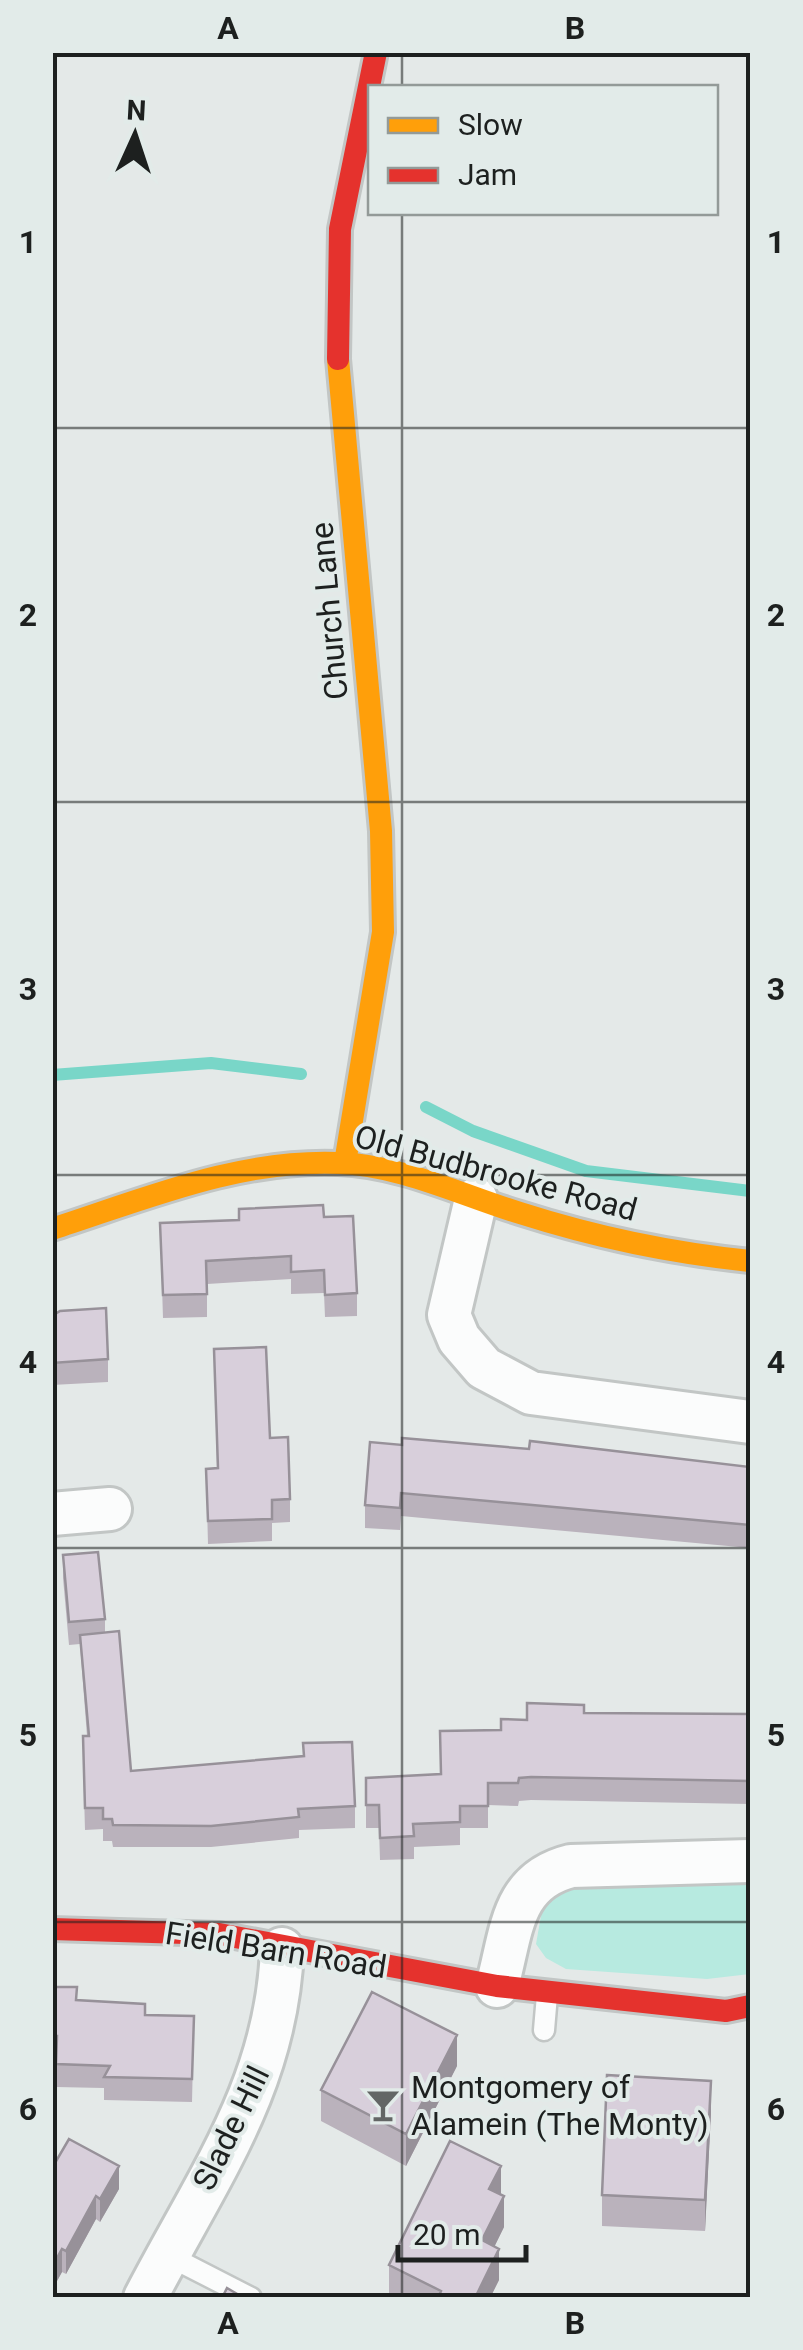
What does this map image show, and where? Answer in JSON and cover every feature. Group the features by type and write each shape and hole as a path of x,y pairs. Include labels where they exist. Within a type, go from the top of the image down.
{"street":[{"name":"Church Lane","path":"370,85 376,52"},
{"name":"Church Lane","path":"345,1163 383,932 381,831 337,351 338,261 368,96"},
{"name":"Old Budbrooke Road","path":"52,1229 257,1170 345,1163 639,1244 750,1261"},
{"path":"476,1199 448,1316 459,1339 484,1368 532,1394 750,1422"},
{"path":"52,1514 110,1509"},
{"path":"497,1986 524,1890 550,1871 572,1866 750,1861"},
{"name":"Field Barn Road","path":"52,1929 175,1930 547,1993 709,2010 750,2006"},
{"name":"Slade Hill","path":"145,2298 250,2100 265,2063 280,1995 282,1948"}],"lane":[{"path":"544,2030 547,1993"},
{"path":"167,2255 250,2298"}],"green space":[{"path":"750,1882 750,1974 707,1979 566,1969 546,1958 536,1944 544,1899 559,1887"}],"building":[{"path":"323,1205 324,1217 353,1216 357,1293 325,1295 324,1270 291,1272 291,1256 206,1261 207,1294 163,1295 160,1223 239,1220 239,1209"},
{"path":"106,1308 108,1359 52,1363 52,1316 60,1311"},
{"path":"266,1347 270,1438 288,1437 290,1499 272,1500 272,1519 208,1521 206,1469 218,1468 214,1349"},
{"path":"402,1438 529,1449 530,1441 750,1467 750,1525 401,1493 400,1508 365,1505 370,1442 402,1445"},
{"path":"98,1552 105,1619 69,1622 63,1555"},
{"path":"119,1631 131,1771 304,1756 303,1743 352,1742 355,1806 298,1809 299,1817 211,1826 113,1825 112,1819 103,1819 103,1808 85,1808 83,1736 89,1736 80,1635"},
{"path":"527,1703 584,1705 584,1713 750,1714 750,1781 519,1778 518,1783 488,1783 488,1806 460,1806 460,1822 413,1824 414,1836 380,1838 379,1805 366,1805 366,1778 441,1774 440,1731 501,1730 501,1719 527,1720"},
{"path":"52,1987 77,1987 76,2000 145,2004 145,2015 194,2016 192,2079 104,2077 110,2066 56,2064"},
{"name":"Montgomery of Alamein (The Monty)","path":"372,1992 457,2035 406,2134 321,2090"},
{"path":"607,2075 711,2081 705,2200 602,2195"},
{"path":"69,2139 119,2166 52,2267 52,2168"},
{"path":"450,2141 501,2166 489,2189 504,2196 482,2240 499,2249 475,2298 438,2298 441,2291 389,2265"},
{"path":"227,2288 244,2298 222,2298"}],"waterway":[{"path":"52,1075 211,1063 301,1074"},
{"path":"426,1107 473,1131 586,1171 750,1191"}],"traffic: slow":[{"path":"338,359 381,831 383,932 345,1163"},
{"path":"52,1229 229,1174 301,1163 338,1163 408,1175 605,1237 750,1261"}],"traffic: jam":[{"path":"369,85 376,52"},
{"path":"338,359 340,229 368,91"},
{"path":"52,1929 219,1934 497,1986 726,2011 750,2006"}],"place":[{"name":"Montgomery of Alamein (The Monty)","path":"383,2105"}]}
